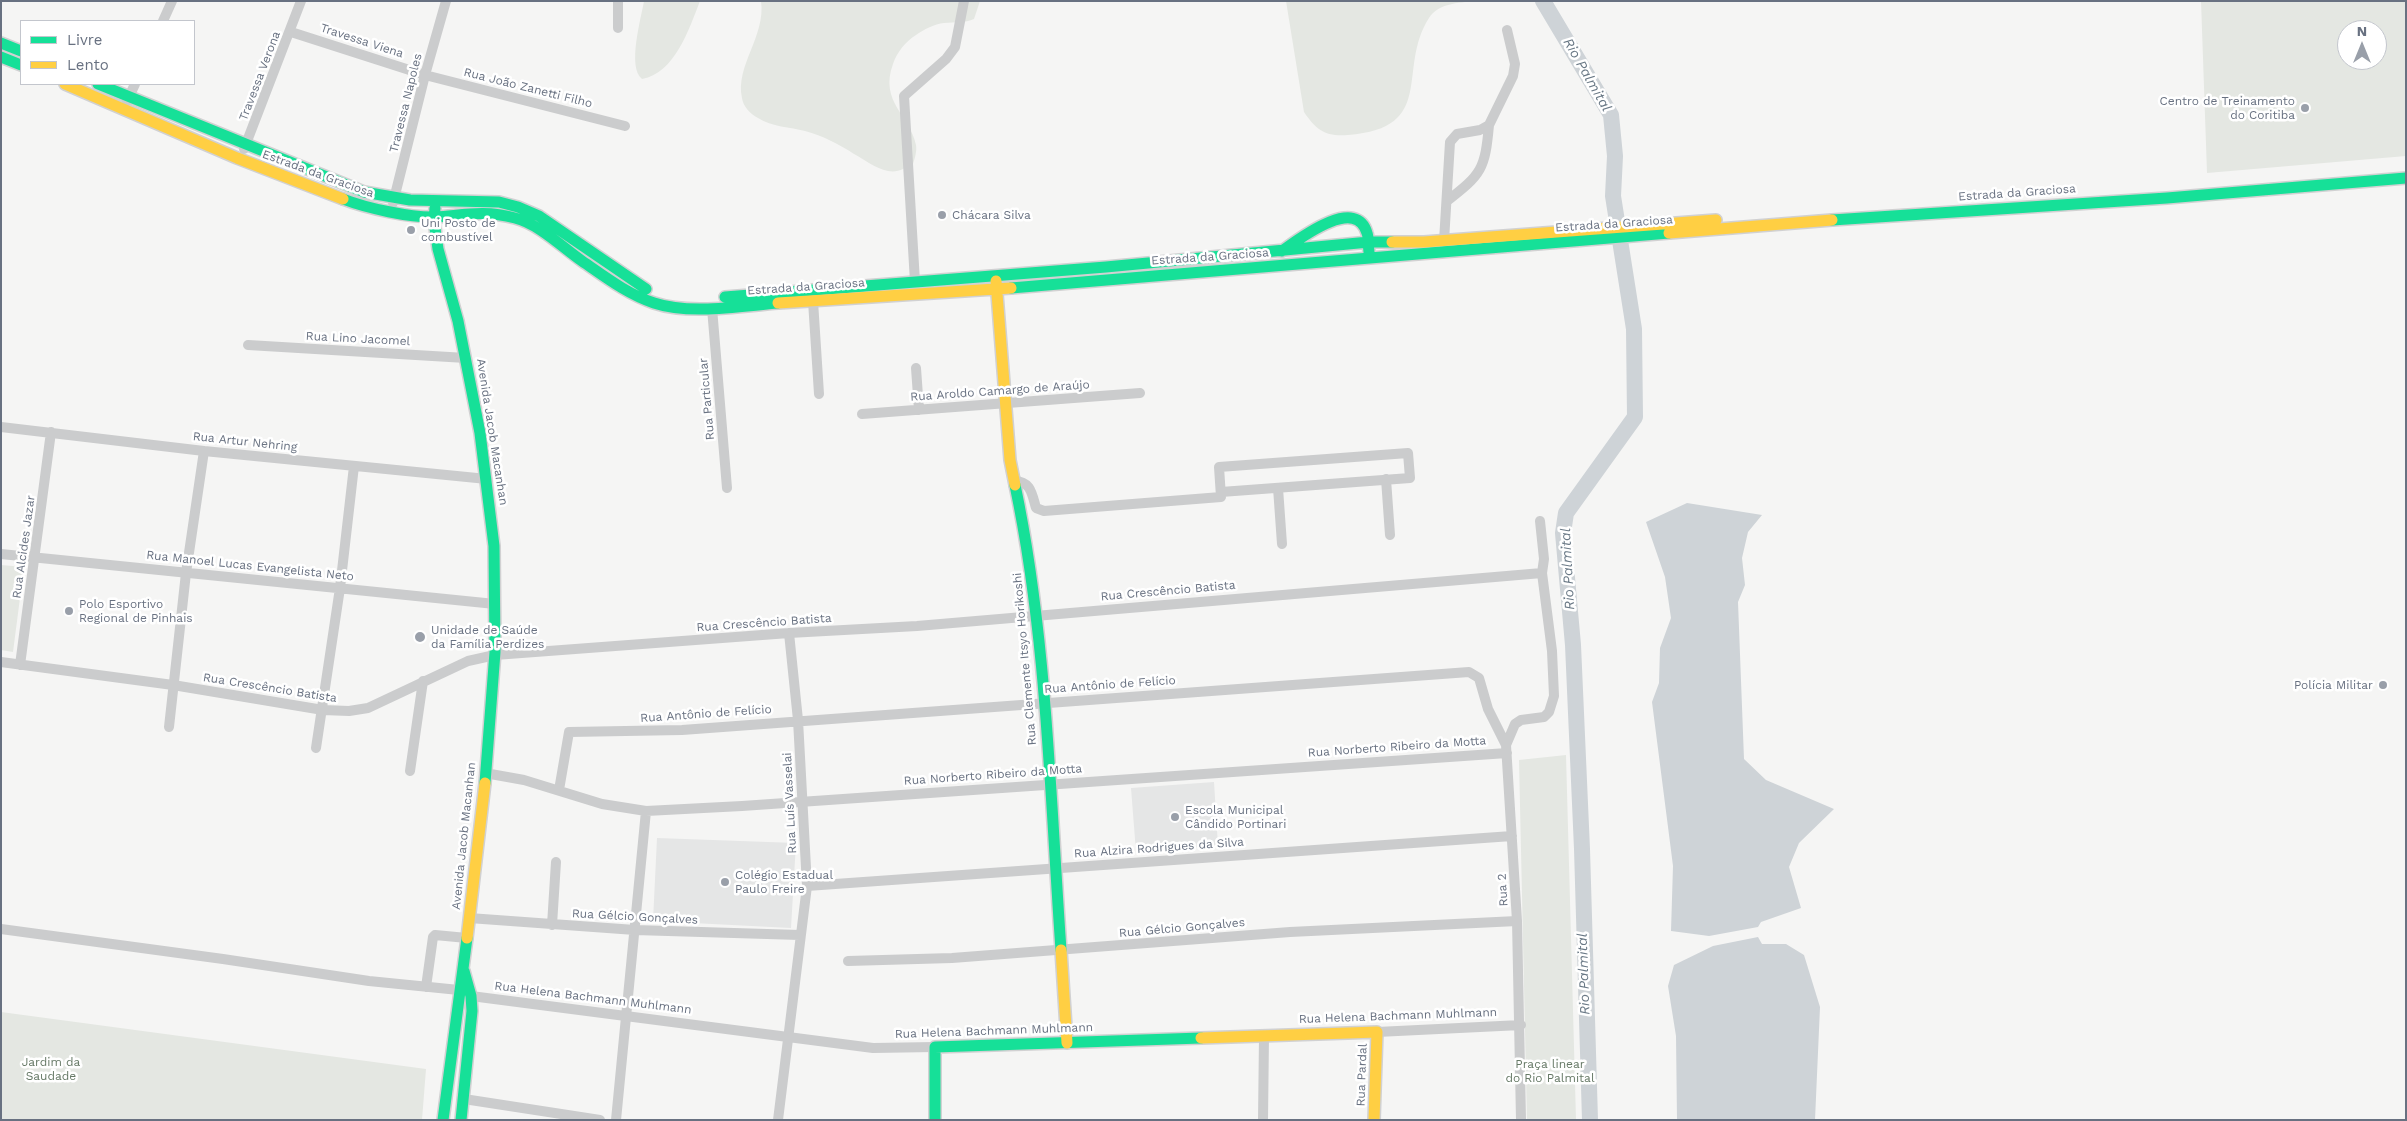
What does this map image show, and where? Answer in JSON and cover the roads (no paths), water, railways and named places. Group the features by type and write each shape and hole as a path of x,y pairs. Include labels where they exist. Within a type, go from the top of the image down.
{"main road":[{"path":"1,43 20,52"},
{"path":"1,57 20,65"},
{"name":"Estrada da Graciosa","path":"67,85 237,158 365,208 434,217 475,212 516,218 534,227 633,294 654,303 678,307 712,308 907,293 997,289 1369,258 1604,233 2406,169"},
{"name":"Estrada da Graciosa","path":"100,85 364,192 394,198 436,202 499,202 518,207 539,216 633,282 650,292 671,297 694,299 996,276 1369,242 1444,241 1604,233"},
{"name":"Estrada da Graciosa","path":"1640,230 2406,178"},
{"name":"Avenida Jacob Macanhan","path":"436,202 433,228 451,290 466,358 487,479 494,547 496,604 495,655 485,773 464,970 459,990 443,1120"},
{"path":"1282,251 1323,222 1344,217 1357,219 1365,226 1369,242 1369,258"},
{"name":"Rua Clemente Itsyo Horikoshi","path":"996,276 1010,460 1028,546 1037,615 1067,1043"},
{"name":"Avenida Jacob Macanhan","path":"461,1120 472,1021 471,996 464,970"},
{"path":"457,1008 471,996"},
{"name":"Rua Helena Bachmann Muhlmann","path":"935,1048 1377,1032"},
{"name":"Rua Pardal","path":"1374,1120 1377,1032"},
{"path":"935,1048 935,1120"}],"street":[{"path":"163,20 172,1"},
{"name":"Travessa Verona","path":"237,158 247,145 291,32 301,1"},
{"name":"Travessa Napoles","path":"392,212 425,75 446,1"},
{"path":"618,1 618,28"},
{"path":"915,282 904,96 946,59 955,47 964,1"},
{"path":"1447,201 1475,179 1484,162 1489,125 1513,76 1515,64 1507,30"},
{"name":"Travessa Viena","path":"291,32 425,75"},
{"name":"Rua João Zanetti Filho","path":"425,75 625,126"},
{"path":"124,108 135,85"},
{"path":"1444,241 1450,142 1457,134 1480,130 1489,125"},
{"path":"813,301 819,394"},
{"name":"Rua Particular","path":"712,308 727,488"},
{"name":"Rua Lino Jacomel","path":"248,345 466,358"},
{"path":"916,368 919,410"},
{"name":"Rua Aroldo Camargo de Araújo","path":"862,414 1140,393"},
{"name":"Rua Artur Nehring","path":"1,427 204,451 487,479"},
{"name":"Rua Alcides Jazar","path":"20,665 36,557 51,432"},
{"path":"169,727 186,573 204,451"},
{"path":"1014,481 1027,484 1032,490 1036,508 1044,511 1221,497 1219,467 1408,453 1410,478 1221,492"},
{"path":"316,748 340,588 354,466"},
{"path":"1386,479 1390,535"},
{"path":"1278,488 1282,544"},
{"path":"1506,749 1515,724 1521,720 1544,717 1552,704 1552,651 1542,573 1544,559 1540,521"},
{"name":"Rua Manoel Lucas Evangelista Neto","path":"1,554 496,604"},
{"name":"Rua Crescêncio Batista","path":"1,662 173,685 323,710 349,711 368,708 468,661 495,655 789,633 917,626 1542,573"},
{"name":"Rua Luís Vasselai","path":"778,1120 807,886 798,720 789,633"},
{"name":"Rua Antônio de Felício","path":"560,790 568,732 682,730 1469,672 1479,678 1488,709 1506,749"},
{"path":"410,771 423,681"},
{"name":"Rua Norberto Ribeiro da Motta","path":"485,773 524,780 602,804 646,811 1048,784 1506,749"},
{"name":"Rua 2","path":"1506,749 1517,921 1521,1025 1521,1120"},
{"path":"616,1120 636,930 646,811"},
{"name":"Rua Alzira Rodrigues da Silva","path":"807,886 1512,836"},
{"path":"552,925 556,862"},
{"name":"Rua Gélcio Gonçalves","path":"469,918 636,930 800,935"},
{"name":"Rua Gélcio Gonçalves","path":"848,962 1060,951 1290,932 1517,921"},
{"path":"1,929 459,990"},
{"path":"426,987 433,937 440,935 467,938"},
{"name":"Rua Helena Bachmann Muhlmann","path":"471,996 873,1048 935,1048"},
{"name":"Rua Helena Bachmann Muhlmann","path":"1377,1032 1521,1025"},
{"path":"1264,1036 1264,1120"},
{"path":"464,1099 600,1120"}],"waterway":[{"name":"Rio Palmital","path":"1543,1 1611,115 1615,156 1613,196 1634,329 1635,417 1566,513 1563,533 1573,645 1582,849 1590,1120"}],"place":[{"name":"Centro de Treinamento do Coritiba","path":"2305,108"},
{"name":"Chácara Silva","path":"942,215"},
{"name":"Uni Posto de combustível","path":"411,230"},
{"name":"Polo Esportivo Regional de Pinhais","path":"69,611"},
{"name":"Unidade de Saúde da Família Perdizes","path":"420,637"},
{"name":"Polícia Militar","path":"2383,685"},
{"name":"Escola Municipal Cândido Portinari","path":"1175,817"},
{"name":"Colégio Estadual Paulo Freire","path":"725,882"}],"park label":[{"name":"Jardim da Saudade","path":"51,1069"},
{"name":"Praça linear do Rio Palmital","path":"1550,1071"}]}
